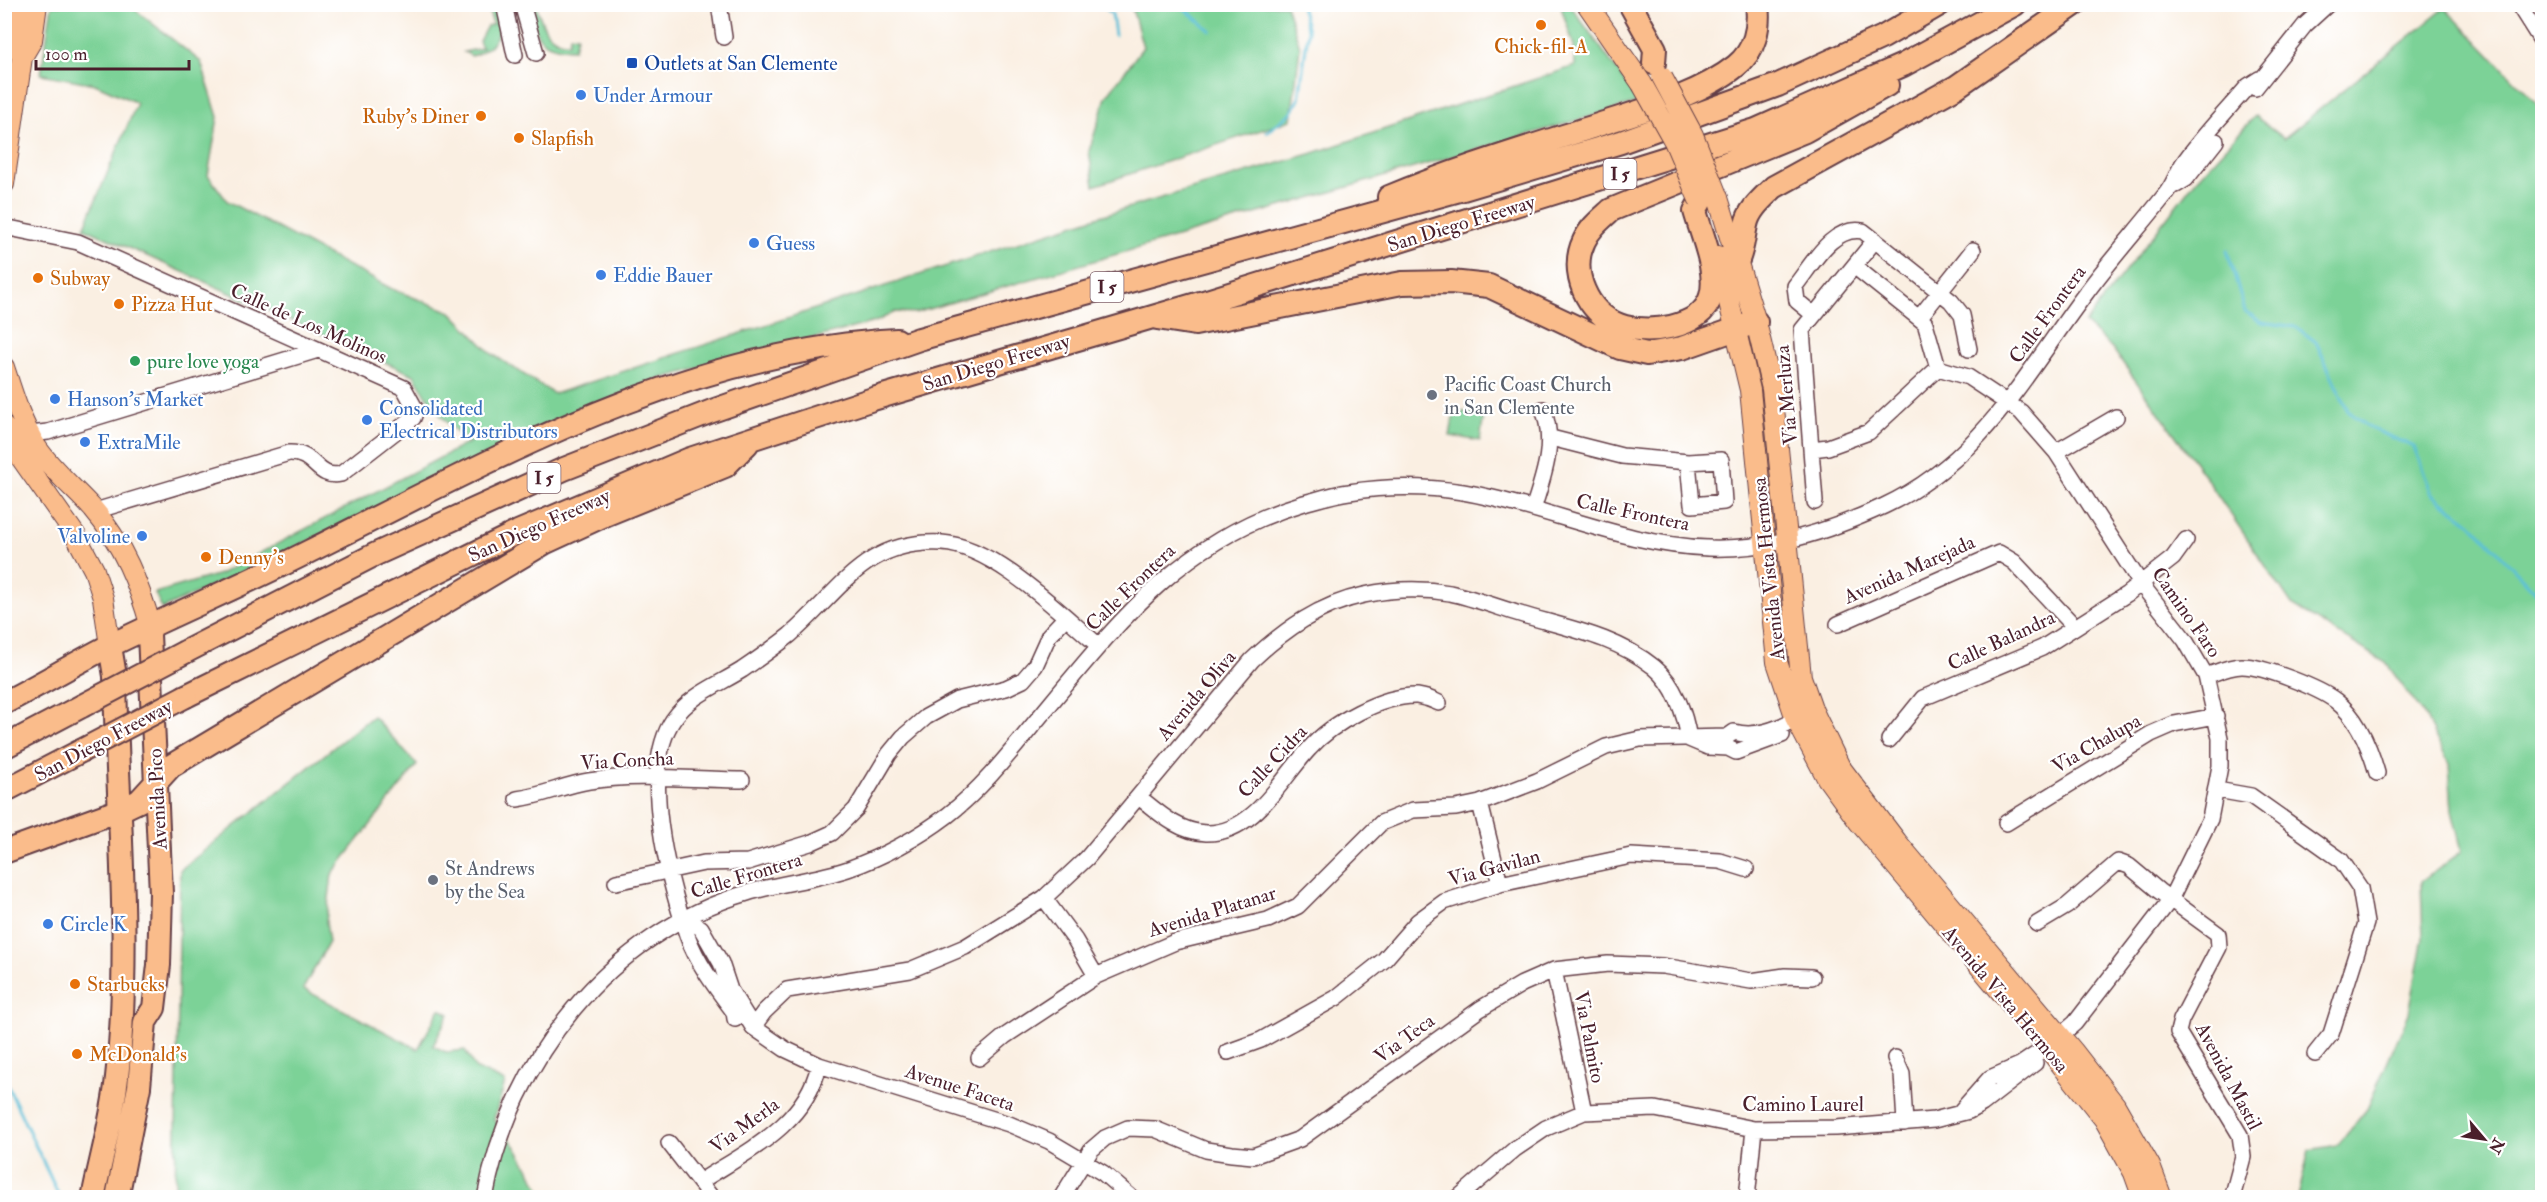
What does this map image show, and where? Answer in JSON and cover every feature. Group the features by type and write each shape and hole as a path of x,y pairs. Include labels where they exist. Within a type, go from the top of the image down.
{"highway":[{"path":"1630,4 1655,49 1658,70"},
{"path":"1296,236 1404,190 1634,113 1709,83 1737,65 1752,47 1759,22 1757,4"},
{"name":"San Diego Freeway","path":"4,747 375,554 564,469 712,411 919,339 1296,236 1621,142 1778,85 1883,38 1940,4"},
{"name":"San Diego Freeway","path":"4,791 186,696 518,532 690,459 751,441 873,399 1640,168 1756,130 1903,65 2015,4"},
{"path":"1737,262 1744,247 1746,224 1752,210 1774,187 1956,87 2075,4"},
{"path":"1709,200 1695,211 1713,279 1712,294 1703,311 1688,321 1642,329 1618,325 1603,317 1585,294 1578,258 1590,229 1611,210 1731,162 1837,115 1989,20"},
{"path":"1149,316 1195,324 1402,283 1451,282 1489,286 1620,348 1647,354 1682,348 1746,326"},
{"path":"4,703 110,646 542,436 663,387 736,366 850,343 919,339"},
{"path":"4,852 139,801 171,766 544,543 607,513 724,466 751,441"},
{"name":"Avenida Pico","path":"117,1197 139,1087 145,1022 154,1008 159,964 161,893 154,783 155,727 149,634 152,627"},
{"name":"Avenida Pico","path":"93,1197 114,1099 122,1029 123,882 116,676 110,646"},
{"path":"122,955 133,967 134,1005 145,1022"},
{"path":"122,1029 131,1037 129,1067 133,1081 139,1087"}],"main road":[{"path":"19,4 15,39 22,57"},
{"path":"4,184 22,57 32,40 38,4"},
{"name":"Avenida Vista Hermosa","path":"1587,4 1642,84 1709,200 1737,262 1746,326 1764,544 1777,662 1798,723 1827,778 1859,822 2054,1042 2115,1105 2150,1166 2162,1197"},
{"name":"Avenida Vista Hermosa","path":"1618,4 1658,70 1693,135 1709,200 1713,237 1772,389 1801,677 1813,711 1840,767 2054,1042 2104,1119 2134,1173 2143,1197"},
{"name":"Avenida Pico","path":"4,367 19,415 39,451 95,512 117,542 138,581 152,627"},
{"path":"6,436 76,536 94,570 103,598 110,646"}],"street":[{"path":"504,4 515,55"},
{"path":"522,4 536,53"},
{"path":"719,4 724,38"},
{"name":"Calle Frontera","path":"485,1197 492,1159 516,1096 535,1061 580,999 635,952 683,917 746,893 847,869 902,844 949,814 1000,764 1099,646 1176,568 1217,540 1280,511 1343,492 1388,488 1434,488 1469,493 1610,532 1669,544 1710,548 1764,544 1806,538 1890,503 1924,482 1958,458 2008,403 2085,294 2171,188 2182,165 2248,86 2259,79 2305,25 2328,4"},
{"path":"2518,4 2540,33"},
{"name":"Calle de Los Molinos","path":"4,226 78,242 404,388 416,410 413,418 341,474 332,476 323,473 312,459 301,452 289,453 95,512"},
{"path":"1815,315 1797,301 1795,286 1833,238 1851,229 1863,231 1939,292 1962,315 1969,349"},
{"name":"Via Merluza","path":"1815,502 1802,330 1875,240"},
{"path":"1919,318 1973,250"},
{"path":"1812,449 1828,447 1869,432 1938,368 1925,323 1854,266"},
{"path":"6,436 48,432 318,350"},
{"name":"Camino Faro","path":"1938,368 1968,377 2008,403 2028,418 2056,452 2141,584 2185,640 2206,676 2220,738 2217,790 2210,819 2170,900 2075,1023 2054,1042"},
{"path":"1533,509 1550,450 1549,423 1543,408"},
{"path":"2056,452 2116,417"},
{"path":"1551,438 1622,456 1688,462 1721,460 1724,502 1692,505 1688,462"},
{"name":"Calle Balandra","path":"1889,740 1923,698 2042,648 2141,584 2173,558 2186,540"},
{"path":"753,1027 735,1019 734,1011 699,957 688,936 669,873 657,777 660,748 672,721 684,706 742,670 790,635 863,564 880,553 922,544 953,545 983,555 1003,567 1099,646"},
{"name":"Avenida Marejada","path":"1838,624 1999,553 2014,562 2075,627"},
{"name":"Avenida Oliva","path":"753,1027 788,990 910,970 965,947 1044,898 1087,858 1252,660 1282,632 1315,612 1364,595 1409,589 1451,593 1596,635 1622,647 1655,668 1671,688 1686,718 1689,739"},
{"path":"616,882 669,873 704,863 748,862 810,843 832,833 856,809 889,754 903,737 926,717 957,700 1006,688 1023,680 1035,666 1049,635 1065,618"},
{"path":"2206,676 2240,666 2258,668 2281,675 2337,702 2370,748 2377,773"},
{"name":"Calle Cidra","path":"1139,797 1174,825 1206,833 1235,826 1258,810 1310,747 1348,718 1387,700 1418,696 1439,703"},
{"name":"Via Chalupa","path":"2006,823 2151,734 2174,724 2216,716"},
{"name":"Avenida Platanar","path":"979,1058 1005,1036 1096,976 1175,942 1268,920 1298,906 1381,823 1413,810 1456,808 1480,803 1537,781 1606,747 1640,738 1689,739 1707,747 1736,742 1798,723"},
{"name":"Via Concha","path":"517,800 535,797 562,786 590,781 657,777 742,780"},
{"path":"2217,790 2251,796 2341,860 2360,888 2366,923 2331,1034 2315,1054"},
{"path":"1480,803 1500,884"},
{"name":"Via Gavilan","path":"1228,1052 1261,1040 1336,998 1384,960 1418,921 1444,903 1500,884 1631,856 1720,861 1746,869"},
{"path":"2037,924 2067,906 2118,862 2129,866 2170,900"},
{"path":"1044,898 1076,940 1096,976"},
{"name":"Avenida Mastil","path":"2170,900 2214,930 2220,940 2217,953 2181,1020 2178,1032 2240,1135 2243,1157 2232,1197"},
{"path":"683,917 701,928 709,947 715,953 716,982"},
{"path":"699,957 715,953"},
{"name":"Via Teca","path":"1061,1197 1084,1161 1105,1138 1128,1128 1155,1129 1206,1150 1232,1155 1253,1156 1300,1138 1480,1009 1521,984 1554,970 1608,964 1663,966 1751,981 1785,976 1812,977"},
{"name":"Via Palmito","path":"1554,970 1584,1112"},
{"path":"716,982 730,990 753,1027"},
{"name":"Avenue Faceta","path":"753,1027 785,1049 819,1065 1009,1124 1048,1141 1084,1161 1132,1197"},
{"name":"Camino Laurel","path":"1458,1197 1515,1149 1546,1128 1584,1112 1655,1108 1754,1129 1836,1128 1934,1120 1960,1112 2004,1081 2034,1064 2054,1042"},
{"path":"1895,1058 1902,1074 1905,1123"},
{"name":"Via Merla","path":"701,1181 771,1135 794,1116 817,1077 819,1065"},
{"path":"1747,1197 1754,1129"},
{"path":"669,1143 701,1181 711,1197"}],"green space":[{"path":"52,5 129,5 201,62 218,117 208,175 227,201 392,289 451,312 492,354 554,394 1100,216 1310,154 1575,66 1574,46 1561,7 1570,5 1640,102 915,313 895,312 875,322 659,379 162,609 155,593 220,574 470,442 445,420 431,403 414,375 84,228 137,103 95,84 41,74"},
{"path":"487,5 497,5 499,30 488,48 472,56 464,52 482,48 479,41 487,26 493,24"},
{"path":"528,5 536,5 546,30 555,39 569,43 570,35 577,36 574,49 553,46 540,39"},
{"path":"1131,5 1286,5 1300,47 1291,120 1094,186 1089,151 1106,97 1143,47"},
{"path":"2445,8 2542,109 2542,1197 2298,1197 2309,1150 2338,1145 2367,1109 2409,1013 2423,938 2421,882 2462,851 2452,811 2449,764 2426,718 2386,663 2292,605 2202,472 2112,348 2085,323 2196,180 2255,116 2284,138"},
{"path":"1456,411 1484,415 1480,441 1450,436"},
{"path":"373,716 417,765 332,874 326,922 329,942 303,989 418,1049 440,1009 449,1014 433,1046 446,1052 465,1050 475,1068 505,1082 494,1119 516,1147 545,1197 175,1198 180,870"}],"waterway":[{"path":"1101,4 1112,14 1115,35"},
{"path":"1179,4 1211,31"},
{"path":"1267,132 1292,112 1299,99 1308,31 1301,6"},
{"path":"2227,250 2245,311 2261,322 2296,327 2316,342 2348,411 2368,427 2414,447 2432,494 2471,523 2542,599"},
{"path":"4,1078 60,1198"}],"place":[{"name":"Chick-fil-A","path":"1541,25"},
{"name":"Outlets at San Clemente","path":"632,63"},
{"name":"Under Armour","path":"581,95"},
{"name":"Ruby's Diner","path":"481,116"},
{"name":"Slapfish","path":"519,138"},
{"name":"Guess","path":"754,243"},
{"name":"Eddie Bauer","path":"601,275"},
{"name":"Subway","path":"38,278"},
{"name":"Pizza Hut","path":"119,304"},
{"name":"pure love yoga","path":"135,361"},
{"name":"Pacific Coast Church in San Clemente","path":"1432,395"},
{"name":"Hanson's Market","path":"55,399"},
{"name":"Consolidated Electrical Distributors","path":"367,420"},
{"name":"ExtraMile","path":"85,442"},
{"name":"Valvoline","path":"142,536"},
{"name":"Denny's","path":"206,557"},
{"name":"St Andrews by the Sea","path":"433,880"},
{"name":"Circle K","path":"48,924"},
{"name":"Starbucks","path":"75,984"},
{"name":"McDonald's","path":"77,1054"}]}
